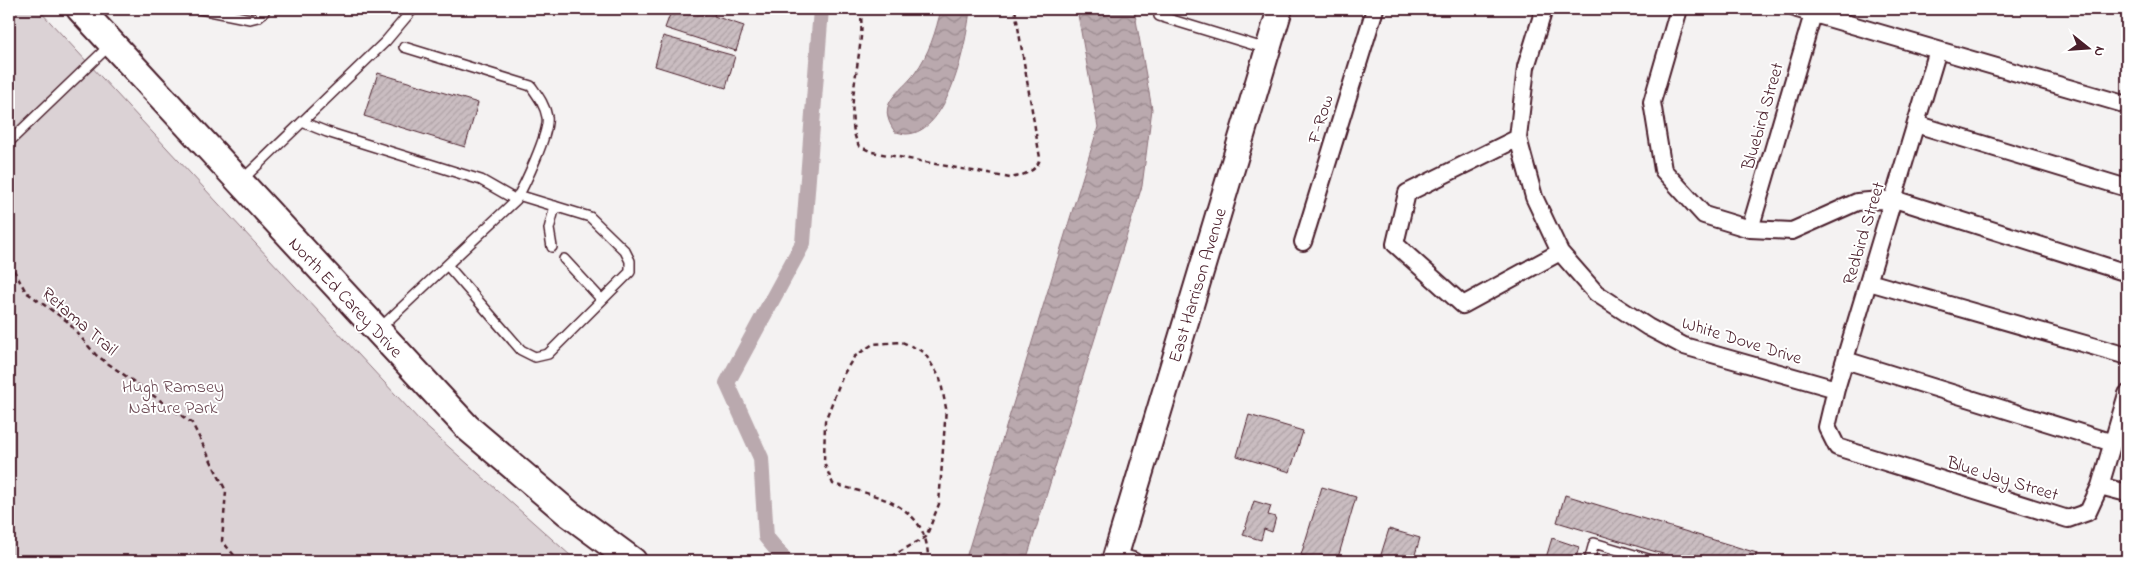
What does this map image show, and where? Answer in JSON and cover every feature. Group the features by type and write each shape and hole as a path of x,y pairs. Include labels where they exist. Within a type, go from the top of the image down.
{"main road":[{"name":"East Harrison Avenue","path":"1121,560 1280,9"},
{"name":"North Ed Carey Drive","path":"89,14 112,44 468,428 568,513 633,561"}],"street":[{"name":"F-Row","path":"1303,242 1375,9"},
{"name":"White Dove Drive","path":"1544,9 1526,67 1518,138 1534,197 1560,252 1596,293 1648,327 1684,346 1836,389"},
{"path":"1679,9 1652,102 1663,170 1704,215 1750,229 1792,231 1857,202 1894,199 2127,273"},
{"path":"1805,11 2127,104"},
{"name":"Bluebird Street","path":"1750,229 1805,11"},
{"name":"Redbird Street","path":"1827,427 1836,389 1938,50"},
{"path":"1916,124 2127,188"},
{"path":"1518,138 1407,193 1395,244 1463,305 1560,252"},
{"path":"1869,282 2127,356"},
{"path":"1845,360 2113,443"},
{"name":"Blue Jay Street","path":"1827,427 1837,447 2068,519 2088,512 2100,486 2127,394"},
{"path":"2100,486 2127,493"}],"lane":[{"path":"200,9 250,20 258,17 264,12 264,9"},
{"path":"240,182 386,40 413,9"},
{"path":"1160,16 1267,49"},
{"path":"9,142 112,44"},
{"path":"377,331 517,198 530,174 548,120 543,103 532,86 404,46"},
{"path":"302,122 327,132 481,180 517,198 556,206 590,217 625,251 630,261 630,272 548,354 535,357 521,350 447,264"},
{"path":"552,247 549,229 556,206"},
{"path":"564,259 602,300"},
{"path":"1589,561 1594,543 1655,561"}],"path":[{"path":"861,9 862,34 854,91 853,129 859,146 872,152 1010,178 1019,177 1034,169 1039,164 1040,158 1015,9"},
{"name":"Retama Trail","path":"9,262 26,292 67,321 96,355 192,423 226,491 222,542 239,561"},
{"path":"883,561 926,537 939,504 946,408 940,378 924,352 902,342 873,344 854,356 843,375 825,421 824,463 833,484 864,492 905,508 921,527 926,537 928,561"}],"green space":[{"name":"Hugh Ramsey Nature Park","path":"9,9 38,9 422,423 571,556 580,561 9,561"}],"water":[{"path":"941,9 970,9 965,42 953,83 934,119 921,130 906,134 895,132 889,122 888,105 915,73 924,58 934,34"},
{"path":"1077,9 1134,9 1152,109 1142,186 1026,561 965,561 1098,127"}],"building":[{"path":"672,9 687,9 703,14 705,9 713,9 716,10 714,16 744,26 736,51 665,28"},
{"path":"663,36 735,56 726,88 655,66"},
{"path":"378,73 478,103 465,147 364,116"},
{"path":"1249,415 1303,431 1290,472 1237,456"},
{"path":"1322,487 1356,497 1337,561 1322,561 1301,555"},
{"path":"1565,495 1757,553 1754,561 1686,561 1557,522"},
{"path":"1254,501 1271,506 1268,515 1276,517 1272,532 1264,529 1261,540 1243,535"},
{"path":"1389,529 1420,538 1413,561 1379,561"},
{"path":"1552,538 1579,547 1575,561 1545,561"}],"waterway":[{"path":"786,561 766,537 761,458 727,383 803,243 821,9"}]}
